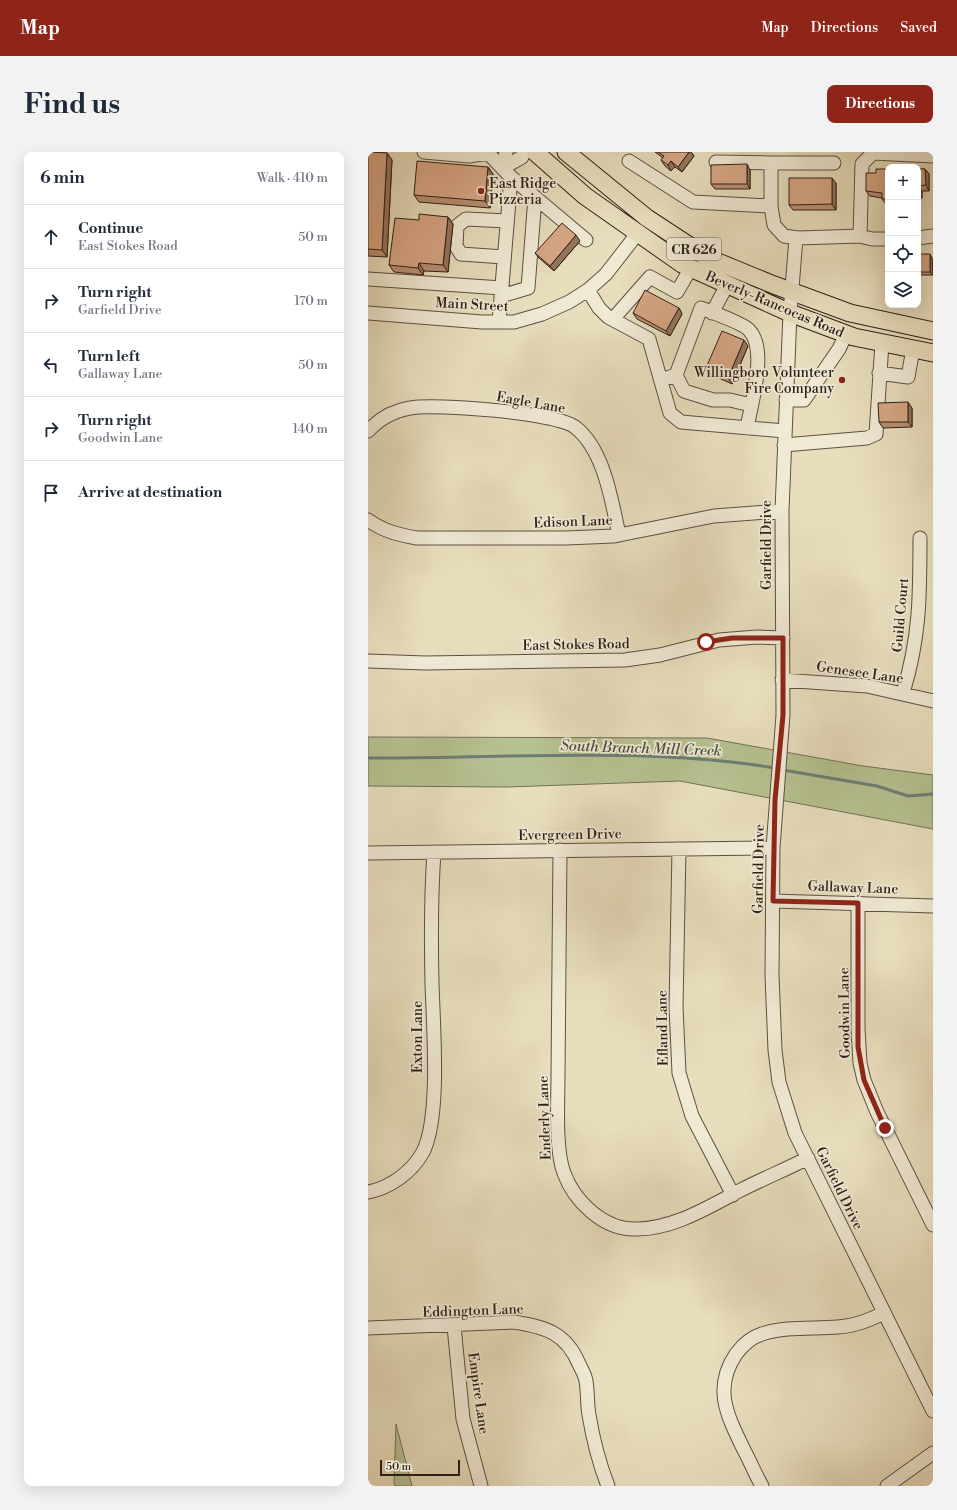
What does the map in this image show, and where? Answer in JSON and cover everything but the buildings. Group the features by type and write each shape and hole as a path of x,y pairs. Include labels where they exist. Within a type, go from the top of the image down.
{"main road":[{"name":"Beverly-Rancocas Road","path":"535,152 585,196 637,234 691,268 790,313 846,334 933,353"},
{"name":"Beverly-Rancocas Road","path":"566,152 647,218 708,258 792,292 850,313 933,331"}],"street":[{"path":"424,152 469,156 488,152 507,173 586,240"},
{"path":"499,322 507,221 506,152"},
{"path":"507,173 522,157 524,152"},
{"path":"860,236 862,164 873,153 933,156"},
{"path":"629,160 693,202 771,206"},
{"path":"716,162 834,163"},
{"path":"771,163 771,206 774,225 784,236 796,238 860,236 872,239 885,239"},
{"path":"368,279 501,292 528,288 535,197"},
{"path":"504,257 461,254 456,246 457,226 466,219 507,221"},
{"name":"Main Street","path":"368,312 499,322 514,322 542,314 569,302 588,290 606,274 637,234"},
{"name":"Garfield Drive","path":"796,238 790,313 782,511 783,715 773,848 772,975 775,1050 779,1082 788,1114 823,1192 933,1411"},
{"path":"613,320 650,277 677,292 691,268"},
{"path":"712,313 727,285"},
{"path":"588,290 599,308 613,320 649,339 662,380 670,413 681,422 785,431"},
{"path":"747,428 758,366 755,338 748,329 701,308 676,375 684,391 713,400 751,402"},
{"path":"786,400 804,400 839,349 846,334"},
{"path":"784,445 867,438 876,434 882,343"},
{"path":"879,373 908,377 913,349"},
{"path":"662,380 676,375"},
{"name":"Eagle Lane","path":"368,431 385,417 397,411 426,407 468,409 544,417 574,426 594,449 612,502 620,535"},
{"name":"Edison Lane","path":"368,520 385,530 400,536 417,538 566,538 620,535 714,516 782,511"},
{"name":"Guild Court","path":"903,693 913,657 918,623 920,538"},
{"name":"East Stokes Road","path":"368,661 437,663 625,660 660,656 719,640 757,637 783,638"},
{"name":"Genesee Lane","path":"782,680 837,683 903,693 933,701"},
{"name":"Evergreen Drive","path":"368,853 773,848"},
{"name":"Efland Lane","path":"679,849 676,1007 679,1073 692,1116 733,1195"},
{"name":"Enderly Lane","path":"560,850 557,1028 560,1161 569,1184 585,1205 607,1222 633,1229 662,1227 733,1195 808,1158"},
{"name":"Exton Lane","path":"368,1192 386,1186 407,1172 423,1152 427,1139 432,1112 434,1065 431,893 434,852"},
{"name":"Gallaway Lane","path":"773,901 933,906"},
{"name":"Goodwin Lane","path":"858,903 858,1029 864,1080 880,1117 933,1225"},
{"path":"762,1486 726,1411 723,1387 725,1377 732,1360 741,1347 761,1334 781,1330 839,1327 859,1324 884,1313"},
{"name":"Eddington Lane","path":"368,1328 454,1326 514,1322 536,1325 556,1333 567,1343 577,1359 586,1379 588,1412 594,1442 608,1486"},
{"name":"Empire Lane","path":"454,1326 464,1419 481,1486"},
{"path":"887,1486 933,1454"}],"green space":[{"path":"368,737 707,738 863,766 933,775 933,829 680,781 507,787 368,786"},
{"path":"396,1424 412,1486 395,1486 394,1483"}],"waterway":[{"name":"South Branch Mill Creek","path":"368,758 623,755 725,761 775,768"},
{"name":"South Branch Mill Creek","path":"783,770 877,786 908,796 933,794"}],"place":[{"name":"East Ridge Pizzeria","path":"481,191"},
{"name":"Willingboro Volunteer Fire Company","path":"842,380"}],"route":[{"path":"706,642 732,638 783,638 783,715 775,800 773,901 858,903 858,1047 864,1080 885,1128"}]}
